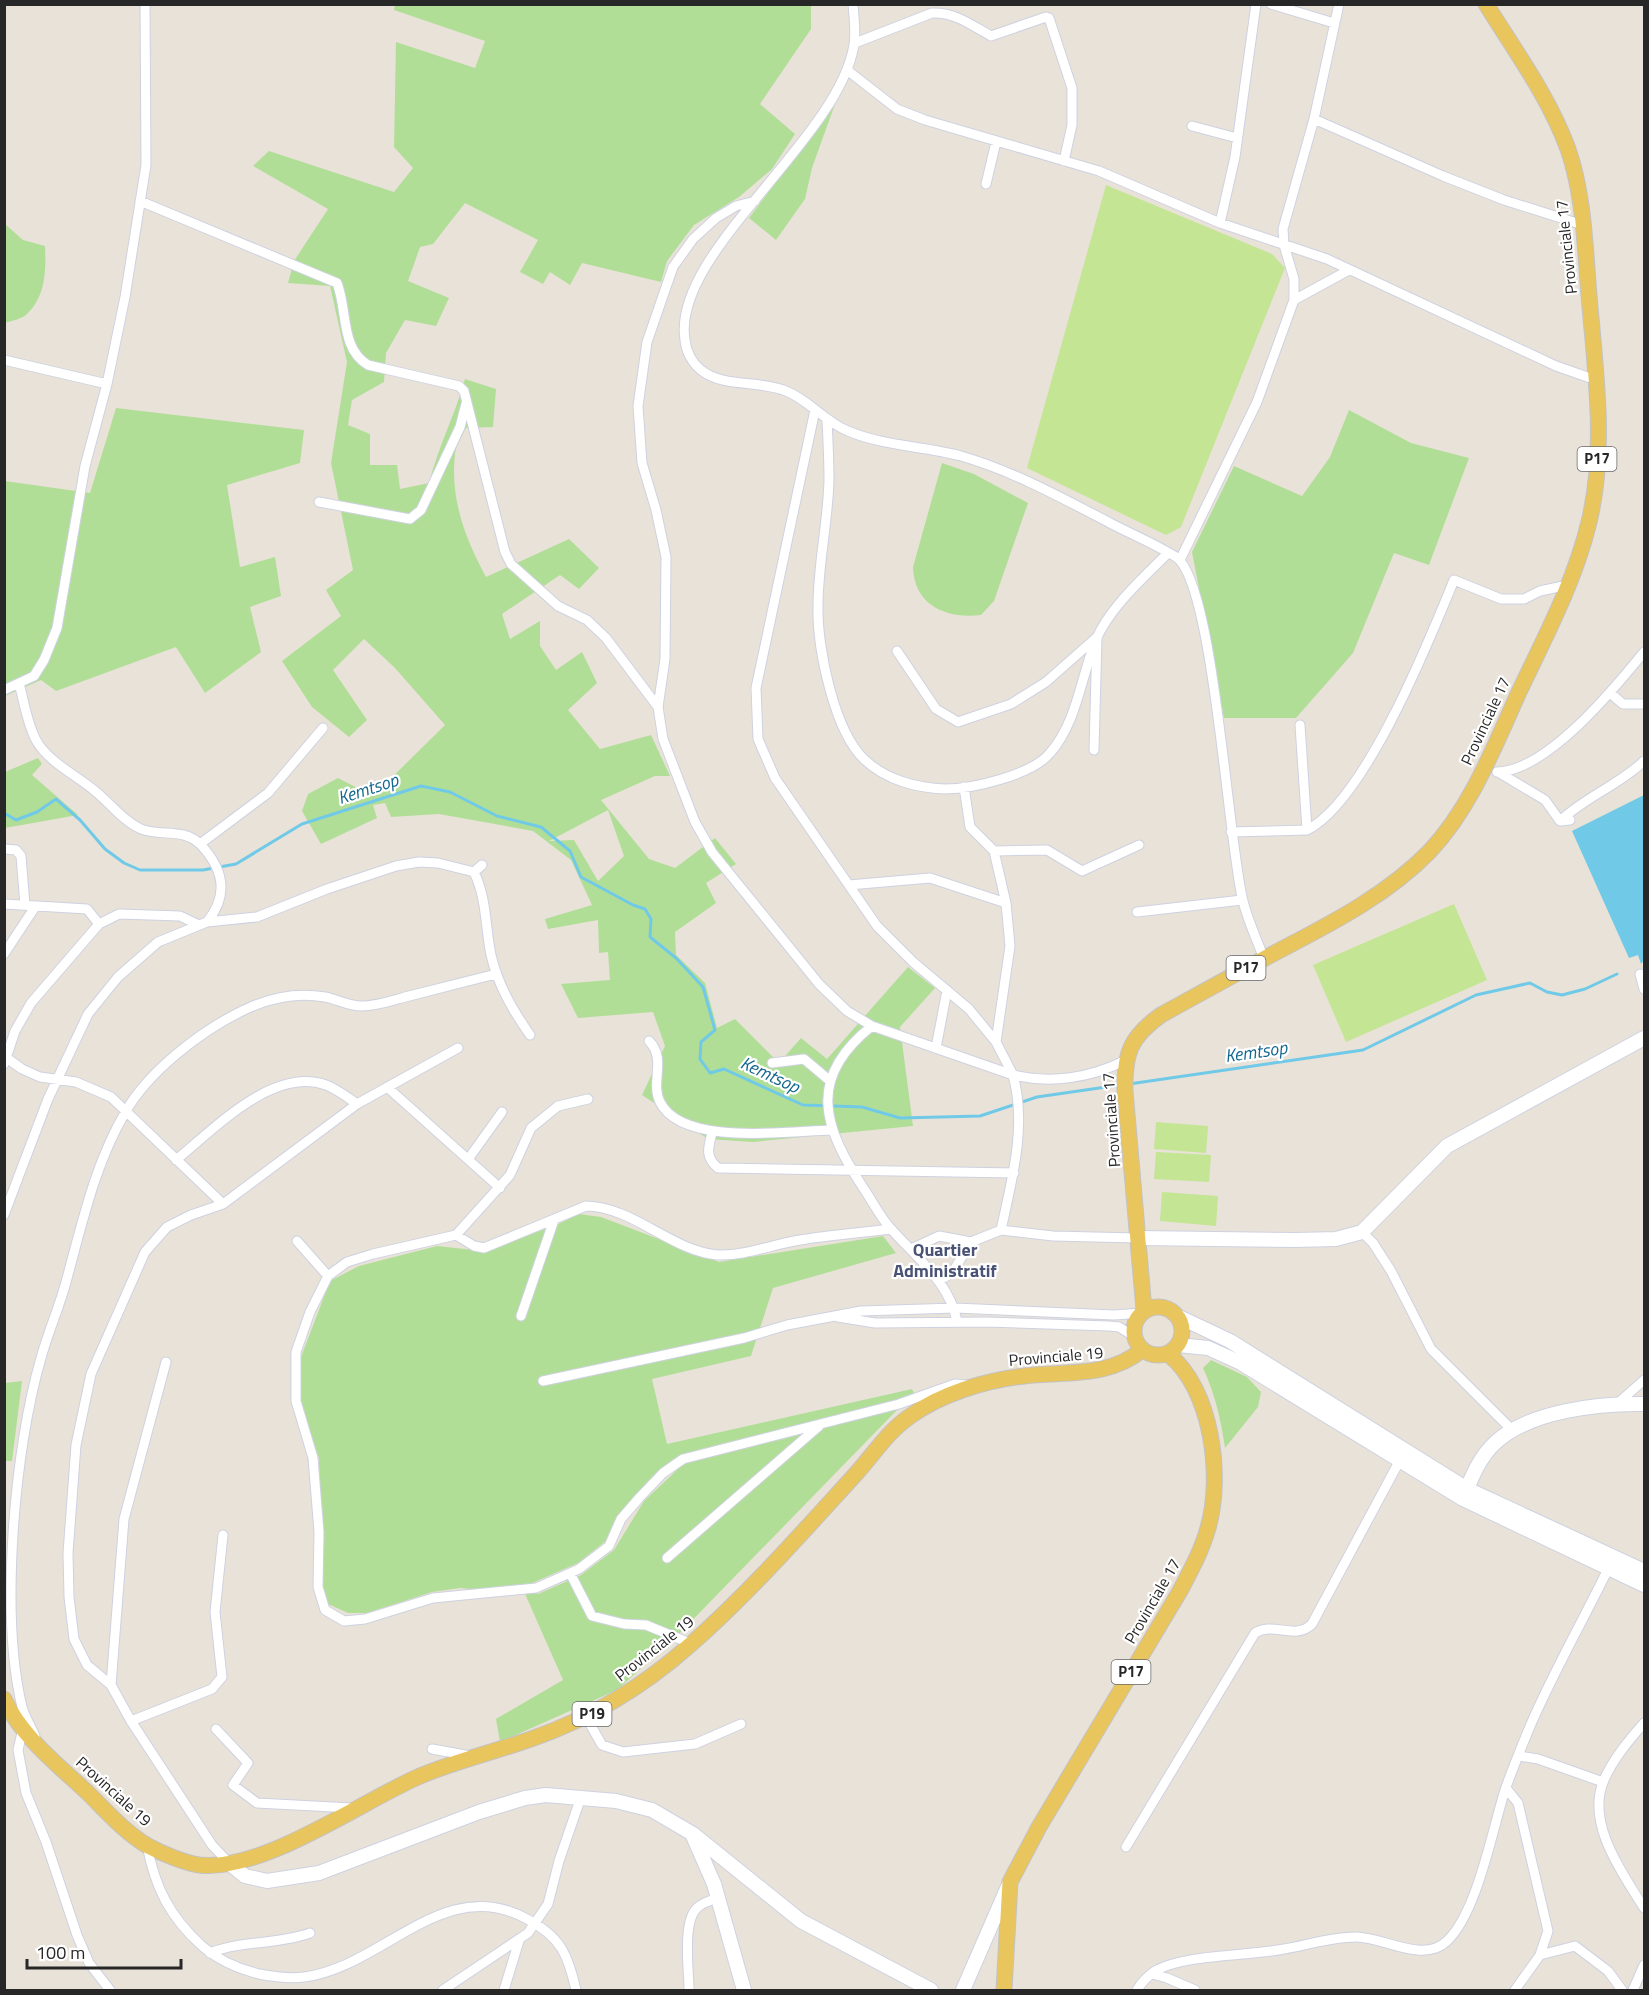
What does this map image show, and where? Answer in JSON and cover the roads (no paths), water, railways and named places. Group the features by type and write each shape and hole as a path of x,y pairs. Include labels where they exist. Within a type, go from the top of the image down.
{"main road":[{"name":"Provinciale 17","path":"1143,1312 1125,1067 1143,1028 1341,918 1413,866 1442,838 1491,769 1583,547 1594,495 1598,447 1596,380 1583,225 1576,179 1562,135 1539,91 1486,4"},
{"path":"1163,1308 1177,1316 1183,1330 1173,1349 1155,1356 1139,1344 1135,1324 1143,1312 1163,1308"},
{"name":"Provinciale 19","path":"4,1699 39,1747 116,1820 147,1845 198,1865 242,1863 424,1774 535,1738 586,1717 643,1681 692,1644 796,1539 856,1474 893,1429 929,1405 981,1385 1020,1376 1111,1369 1139,1344"},
{"name":"Provinciale 17","path":"1004,1990 1010,1882 1039,1827 1180,1591 1200,1552 1209,1527 1214,1500 1210,1432 1192,1381 1173,1349"}],"street":[{"path":"4,690 34,676 44,660 57,628 85,466 107,384 125,297 146,165 145,4"},
{"path":"853,4 855,43 847,70 792,157 707,263 693,292 684,323 685,343 690,357 701,370 720,378 773,385 792,393 827,421 848,431 878,441 907,444 973,461 1044,488 1180,560 1197,600 1213,679 1231,832 1242,900 1264,959"},
{"path":"1220,223 1237,138 1256,4"},
{"path":"1271,4 1334,23"},
{"path":"1180,560 1257,402 1294,300 1294,279 1282,229 1314,119 1338,4"},
{"path":"855,43 932,14 946,13 956,16 991,36 1046,17 1049,18 1072,88 1072,125 1064,161"},
{"path":"847,70 897,108 925,120 1100,171 1220,223 1327,259 1556,366 1596,380"},
{"path":"1314,119 1443,176 1504,200 1583,225"},
{"path":"1192,126 1237,138"},
{"path":"986,184 996,142"},
{"path":"140,201 337,284 350,348 358,360 368,366 459,386 464,391 467,401 505,552 512,564 558,606 587,620 606,638 658,707"},
{"path":"755,201 736,206 716,218 693,239 673,267 647,342 638,406 642,463 657,510 666,557 665,659 658,707 663,739 695,822 712,852 819,984 847,1011 872,1026 1013,1075 1041,1080 1064,1079 1125,1067"},
{"path":"1294,300 1349,270"},
{"path":"4,360 107,384"},
{"path":"320,502 410,519 416,517 460,427 467,401"},
{"path":"815,410 756,688 758,740 775,778 877,926 913,962 969,1009 996,1042 1013,1075 1018,1095 1014,1173 1001,1230"},
{"path":"827,421 829,481 818,609 823,654 833,698 847,733 865,760 894,778 922,788 964,787 1025,771 1050,754 1066,728 1096,637"},
{"path":"897,651 936,709 958,722 1011,704 1046,682 1096,637 1128,594 1168,553"},
{"path":"1231,832 1307,830 1317,825 1358,779 1423,656 1454,580 1501,599 1524,599 1540,591 1569,585"},
{"path":"1094,750 1096,637"},
{"path":"1491,769 1508,772 1523,766 1552,747 1610,693 1644,652"},
{"path":"19,683 37,741 50,757 94,790 129,822 143,830 180,833 200,844 216,864 222,897 217,910 203,924"},
{"path":"1610,693 1623,704 1642,704"},
{"path":"1300,725 1307,830"},
{"path":"200,844 268,793 322,728"},
{"path":"1491,769 1545,800 1565,820 1577,805 1600,794 1644,761"},
{"path":"964,787 970,827 994,851 1006,903 1010,946 996,1042"},
{"path":"994,851 1047,850 1082,871 1139,845"},
{"path":"4,849 16,850 21,856 25,905"},
{"path":"4,1215 57,1081 88,1014 118,977 158,942 203,924 257,917 327,889 396,866 419,862 438,863 474,872"},
{"path":"474,872 482,865"},
{"path":"474,872 486,909 496,974 503,993 530,1035"},
{"path":"849,885 930,878 1006,903"},
{"path":"1137,912 1242,900"},
{"path":"4,904 87,909 99,924"},
{"path":"4,954 35,907"},
{"path":"203,924 180,916 119,915 99,924 31,1003 15,1031 5,1059 22,1069 57,1081 76,1082 111,1096 223,1204"},
{"path":"39,1747 22,1707 15,1671 8,1601 11,1528 26,1421 41,1359 65,1285 89,1198 126,1110 150,1078 169,1061 241,1011 269,1000 299,994 326,997 359,1006 382,1003 496,974"},
{"path":"1640,974 1644,989"},
{"path":"936,1048 947,990"},
{"path":"872,1026 851,1042 839,1058 829,1080 828,1102 831,1130 851,1169 891,1229 938,1281 955,1308 957,1322"},
{"path":"911,1249 939,1236 971,1242 1001,1230 1053,1236 1295,1240 1336,1239 1362,1232 1447,1146 1644,1038"},
{"path":"649,1041 658,1052 657,1084 660,1102 670,1114 712,1133 831,1130"},
{"path":"458,1048 357,1104 223,1204 191,1215 167,1227 145,1252 91,1374 74,1463 68,1553 69,1598 74,1639 87,1665 111,1685 131,1721 212,1845 229,1863 245,1875 267,1881 319,1873 479,1812 525,1798 546,1795 616,1801 652,1810 693,1834 801,1921 931,1990"},
{"path":"772,1063 804,1059 829,1080"},
{"path":"176,1160 264,1090 300,1083 325,1084 357,1104"},
{"path":"387,1088 469,1158 500,1188"},
{"path":"588,1099 558,1106 531,1128 517,1165 500,1188 456,1235 364,1256 347,1262 328,1276 310,1312 296,1352 296,1401 313,1458 319,1532 318,1587 325,1610 345,1621 365,1620 433,1598 536,1588 570,1573 609,1546 621,1519 663,1473 683,1459 821,1425 955,1384 981,1385"},
{"path":"469,1158 502,1112"},
{"path":"712,1133 708,1152 710,1161 718,1168 1014,1173"},
{"path":"456,1235 474,1246 484,1248 554,1220 576,1208 598,1206 689,1246 718,1255 750,1252 798,1240 891,1229"},
{"path":"521,1316 554,1220"},
{"path":"1362,1232 1373,1243 1390,1271 1431,1349 1511,1430"},
{"path":"297,1241 328,1276"},
{"path":"938,1281 952,1273 971,1242"},
{"path":"543,1381 744,1338 787,1325 861,1311 955,1308 1114,1315 1143,1312"},
{"path":"836,1316 875,1323 957,1322 1109,1326 1128,1331 1139,1344"},
{"path":"1177,1316 1230,1341 1284,1384 1400,1460 1465,1494 1611,1563 1644,1585"},
{"path":"1173,1349 1208,1348 1284,1384 1465,1494"},
{"path":"111,1685 124,1519 166,1362"},
{"path":"1618,1403 1644,1380"},
{"path":"1465,1494 1480,1462 1494,1443 1511,1430 1548,1416 1618,1403 1644,1404"},
{"path":"667,1558 821,1425"},
{"path":"1126,1847 1255,1634 1265,1630 1300,1632 1312,1624 1400,1460"},
{"path":"131,1721 212,1689 222,1677 215,1612 223,1535"},
{"path":"1611,1563 1644,1571"},
{"path":"1137,1990 1152,1974 1184,1962 1285,1949 1331,1938 1357,1937 1420,1950 1433,1949 1445,1943 1458,1928 1469,1905 1506,1788 1554,1673 1611,1563"},
{"path":"570,1573 592,1616 624,1624 646,1625 692,1644"},
{"path":"586,1717 602,1745 623,1752 695,1744 741,1724"},
{"path":"1644,1724 1628,1742 1603,1782 1599,1803 1603,1828 1621,1871 1644,1908"},
{"path":"23,1728 18,1750 26,1793 46,1842 77,1935 89,1963 110,1990"},
{"path":"216,1729 248,1763 233,1785 257,1803 355,1808"},
{"path":"432,1749 476,1757"},
{"path":"1519,1756 1545,1761 1603,1782"},
{"path":"1506,1788 1518,1803 1545,1908 1548,1931 1540,1954 1515,1990"},
{"path":"443,1990 519,1941 548,1904 559,1861 581,1797"},
{"path":"693,1834 718,1898 744,1990"},
{"path":"147,1845 153,1877 165,1903 188,1933 210,1953 246,1971 282,1978 306,1977 341,1965 448,1911 472,1905 501,1906 534,1923 557,1939 570,1964 576,1990"},
{"path":"963,1990 1010,1882"},
{"path":"689,1990 688,1938 692,1916 696,1909 718,1898"},
{"path":"210,1953 235,1944 291,1940 310,1933"},
{"path":"504,1990 519,1941"},
{"path":"1540,1954 1575,1946 1608,1971 1622,1990"},
{"path":"1633,1990 1644,1965"},
{"path":"1152,1974 1195,1990"}],"water":[{"path":"1644,795 1644,960 1641,964 1638,955 1629,958 1572,831"}],"waterway":[{"name":"Kemtsop","path":"4,813 16,820 37,812 56,799 80,820 105,849 124,863 140,870 203,870 236,864 302,824 421,786 450,792 497,816 541,827 570,851 581,877 645,909 651,919 650,937 676,958 703,987 715,1030 701,1042 700,1059 710,1073 724,1069 803,1105 862,1107 900,1118 980,1116 1037,1097 1120,1085"},
{"name":"Kemtsop","path":"1129,1084 1363,1050 1476,995 1530,983 1547,992 1562,995 1585,989 1617,974"}],"district":[{"name":"Quartier Administratif","path":"945,1260"}]}
